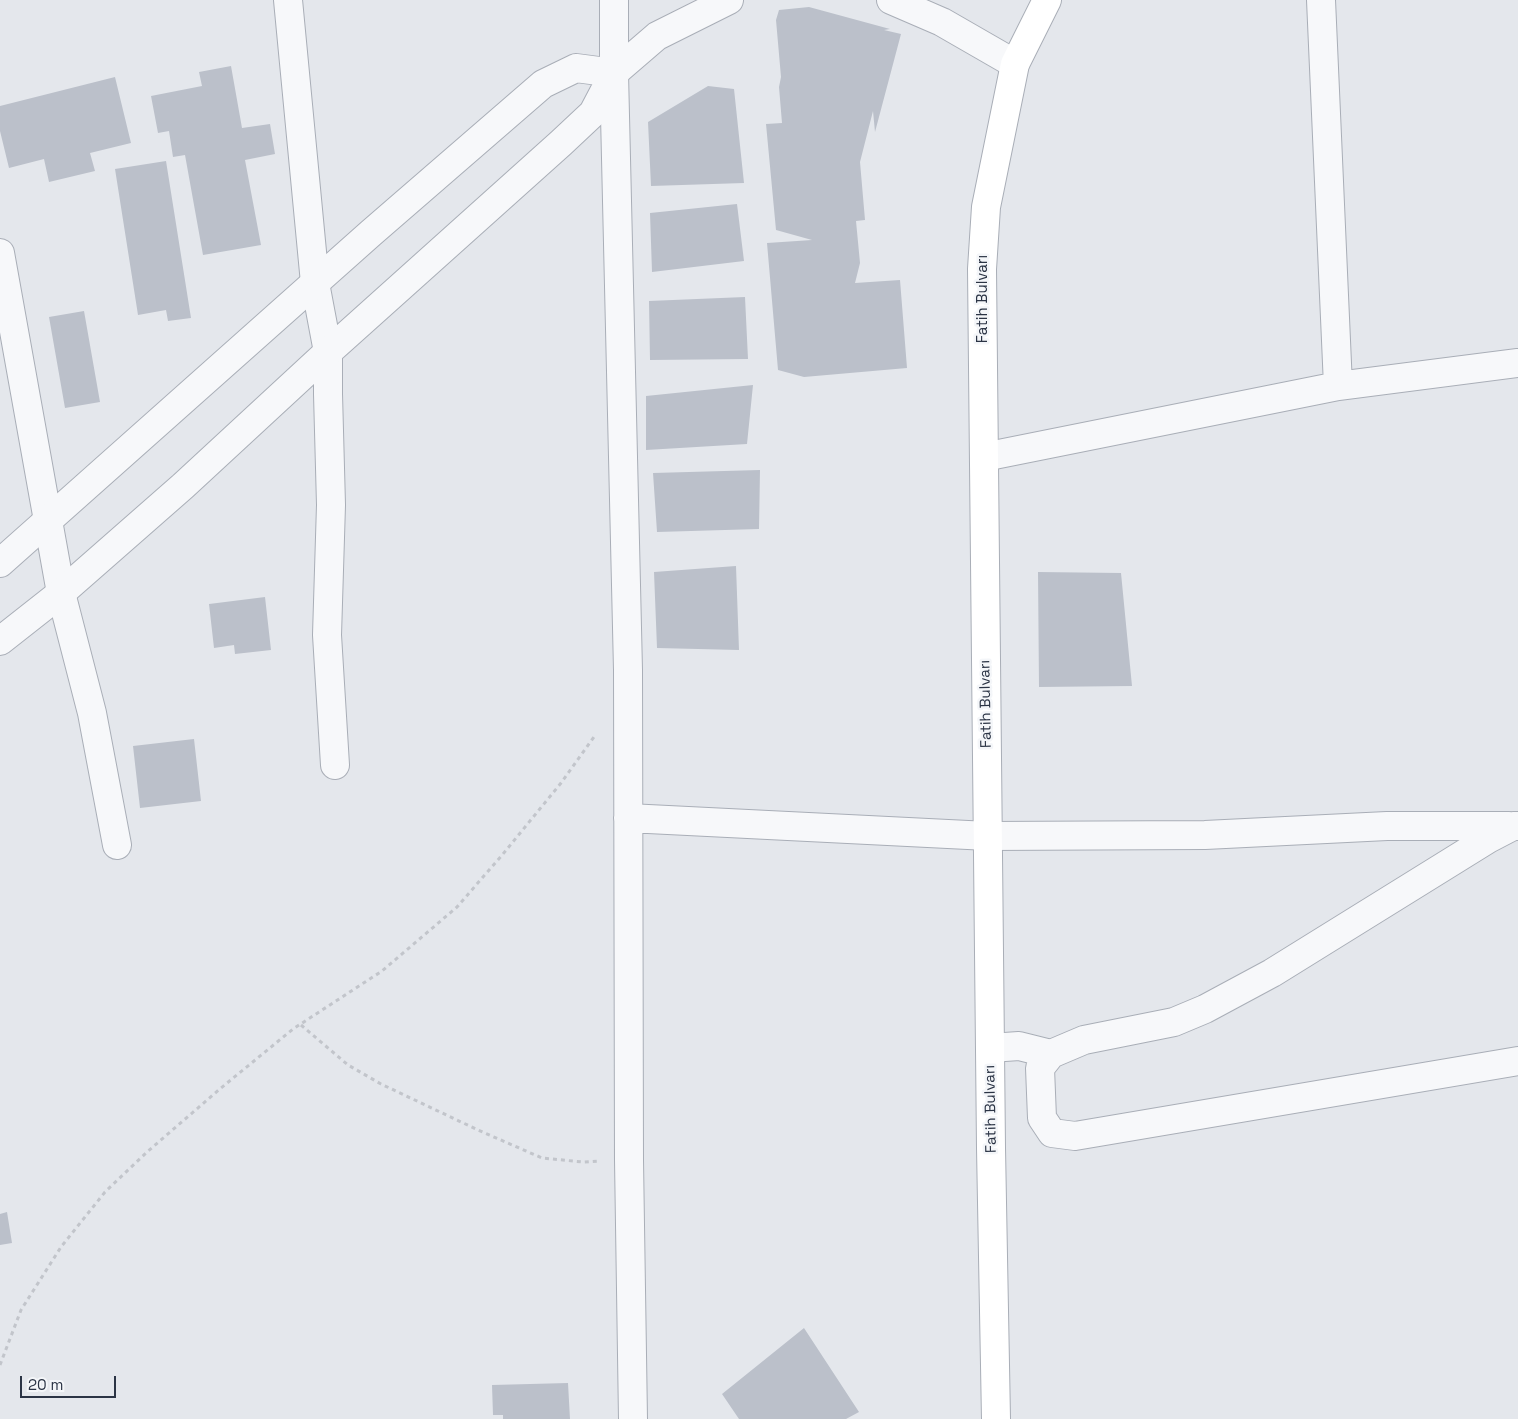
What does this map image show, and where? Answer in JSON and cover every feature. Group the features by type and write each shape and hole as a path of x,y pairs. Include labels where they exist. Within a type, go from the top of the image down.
{"main road":[{"name":"Fatih Bulvarı","path":"996,1419 982,269 986,207 1015,64 1047,0"}],"street":[{"path":"288,0 315,283 328,352 331,505 327,635 335,765"},
{"path":"614,0 614,73 628,670 629,1160 633,1419"},
{"path":"0,641 61,593 183,486 328,352 561,143 593,112 614,73 657,36 729,0"},
{"path":"890,0 942,22 1015,64"},
{"path":"1321,0 1338,386"},
{"path":"0,563 315,283 543,84 576,68 614,73"},
{"path":"0,253 61,593 92,712 117,845"},
{"path":"984,457 1338,386 1518,363"},
{"path":"628,818 988,836 1205,835 1387,826 1516,826"},
{"path":"1516,826 1488,838 1272,973 1205,1009 1174,1022 1084,1040 1051,1054 1040,1068 1042,1118 1052,1133 1075,1136 1518,1061"},
{"path":"990,1048 1019,1046 1051,1054"}],"path":[{"path":"0,1365 21,1310 61,1247 105,1192 147,1152 293,1029 382,971 457,907 504,854 561,784 599,730"},
{"path":"301,1024 348,1065 381,1084 542,1158 583,1162 629,1160"}],"building":[{"path":"809,7 890,29 884,30 901,34 875,132 873,111 860,162 865,220 856,221 860,263 855,283 900,280 907,368 804,377 778,370 767,243 812,240 776,230 766,124 782,123 779,87 781,77 776,20 779,10"},
{"path":"231,66 242,128 270,124 275,154 245,160 261,245 203,255 185,155 173,157 169,131 158,133 151,96 202,86 199,72"},
{"path":"115,77 131,143 90,153 95,171 49,182 44,159 9,168 0,131 0,106"},
{"path":"708,86 734,89 744,183 651,186 648,122"},
{"path":"166,161 191,318 168,321 166,310 138,315 115,169"},
{"path":"737,204 744,261 652,272 650,213"},
{"path":"745,297 748,359 650,360 649,301"},
{"path":"84,311 100,402 65,408 49,317"},
{"path":"753,385 747,444 646,450 646,396"},
{"path":"760,470 759,529 657,532 653,473"},
{"path":"736,566 739,650 657,648 654,572"},
{"path":"1038,572 1121,573 1132,686 1039,687"},
{"path":"265,597 271,650 235,654 234,645 214,648 209,604"},
{"path":"194,739 201,801 140,808 133,746"},
{"path":"7,1212 12,1243 0,1245 0,1214"},
{"path":"804,1328 859,1412 846,1419 739,1419 722,1394"},
{"path":"568,1383 570,1419 503,1419 503,1415 493,1415 492,1385"}]}
